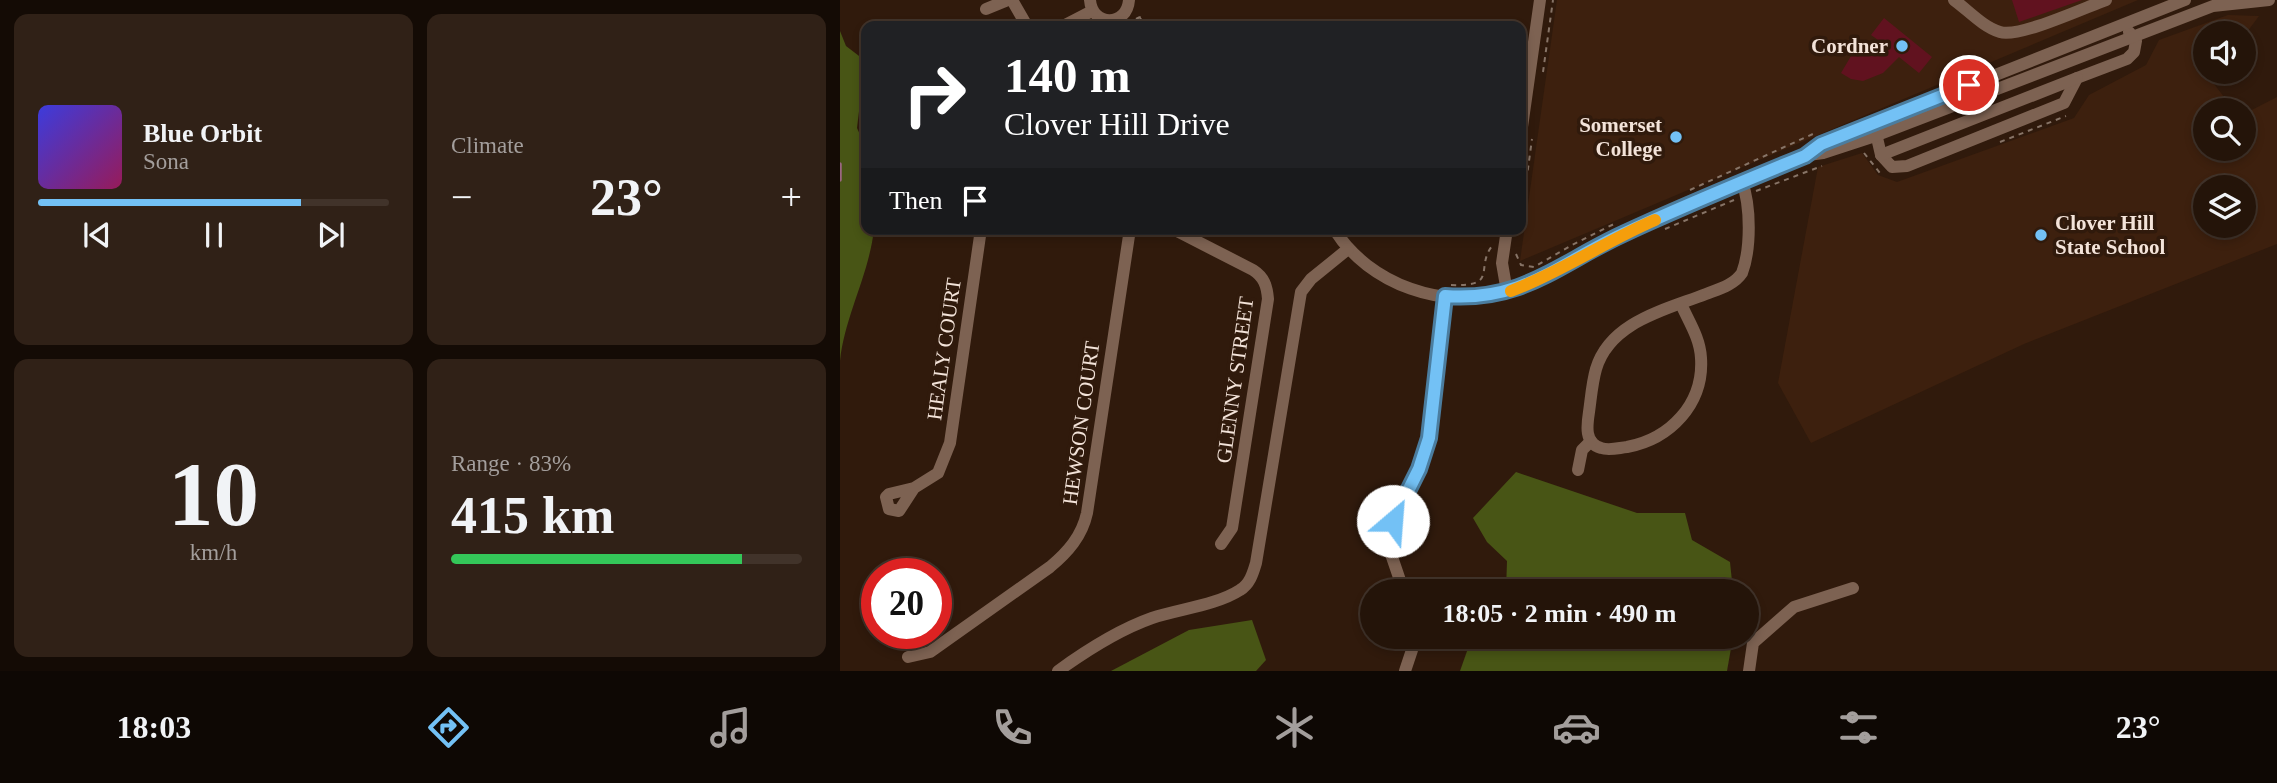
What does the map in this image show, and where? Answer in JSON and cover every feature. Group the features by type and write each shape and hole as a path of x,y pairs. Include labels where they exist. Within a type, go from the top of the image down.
{"street":[{"path":"986,9 1010,0 1024,21"},
{"path":"1129,0 1126,11 1131,20"},
{"path":"1526,99 1540,0"},
{"path":"1954,0 1989,26 2007,33 2028,29 2106,0"},
{"path":"1805,156 1821,144 2185,0"},
{"path":"1338,235 1348,249 1368,266 1395,283 1426,293 1447,290 1482,297 1507,292 1532,283 1622,234 1805,156 1875,136 2213,6 2269,0"},
{"path":"1070,21 1091,5 1100,19 1131,20"},
{"path":"1881,155 2127,59 2134,52 2136,41 2127,30 2116,27"},
{"path":"1878,121 1875,136 1881,155 1892,167 1898,168 2064,103 2077,78"},
{"path":"1681,304 1698,337 1701,358 1698,392 1690,407 1650,442 1602,449 1591,441 1587,429 1596,368 1603,353 1615,338 1629,327 1681,304 1730,284 1742,273 1749,211 1742,182"},
{"name":"HEALY COURT","path":"914,488 938,473 950,443 980,235"},
{"name":"HEWSON COURT","path":"908,657 930,652 1050,567 1068,551 1080,534 1087,513 1129,235"},
{"name":"GLENNY STREET","path":"1185,235 1260,274 1267,289 1268,299 1232,528 1221,544"},
{"path":"1506,235 1502,263 1507,292"},
{"path":"1058,671 1121,631 1152,618 1229,595 1249,582 1256,563 1301,292 1311,279 1348,249"},
{"path":"1400,579 1392,557 1390,532 1419,469 1429,438 1447,290"},
{"path":"1577,470 1582,450 1591,441"},
{"path":"1749,671 1754,643 1794,607 1853,588"},
{"path":"1405,671 1412,649"}],"path":[{"path":"1447,290 1480,280 1485,273 1489,247 1498,247"}],"shaded area":[{"name":"Somerset College","path":"1557,0 2138,0 1520,261 1524,235 1526,235 1526,219"},
{"name":"Clover Hill State School","path":"2228,15 2259,16 2255,21 2211,21"},
{"name":"Clover Hill State School","path":"2193,28 2193,84 2214,84 2225,98 2193,98 2193,161 2256,161 2256,108 2277,97 2277,244 2024,344 1811,443 1778,383 1818,167 1862,153 1878,175 1897,182 2074,118 2089,95 2146,65 2159,40"}],"green space":[{"path":"840,31 846,46 861,57 861,102 857,128 861,137 861,235 873,235 840,361"},
{"path":"1516,472 1637,513 1685,513 1692,540 1730,562 1732,579 1506,579 1507,561 1487,542 1473,518"},
{"path":"1252,620 1266,660 1256,671 1111,671 1189,630"},
{"path":"1468,649 1731,649 1727,671 1460,671"}],"building":[{"path":"2012,0 2082,0 2019,22"},
{"path":"1884,18 1932,57 1919,73 1899,57 1883,73 1863,81 1851,79 1841,73 1854,51 1868,52 1881,42 1871,35"}],"waterway":[{"path":"840,164 840,180"}],"slow traffic":[{"path":"1511,291 1532,283 1622,234 1655,220"}],"place":[{"name":"Cordner","path":"1902,46"},
{"name":"Somerset College","path":"1676,137"},
{"name":"Clover Hill State School","path":"2041,235"}],"route":[{"path":"1393,521 1419,469 1429,438 1445,296 1482,297 1532,283 1622,234 1805,156 1821,144 1969,85"}]}
